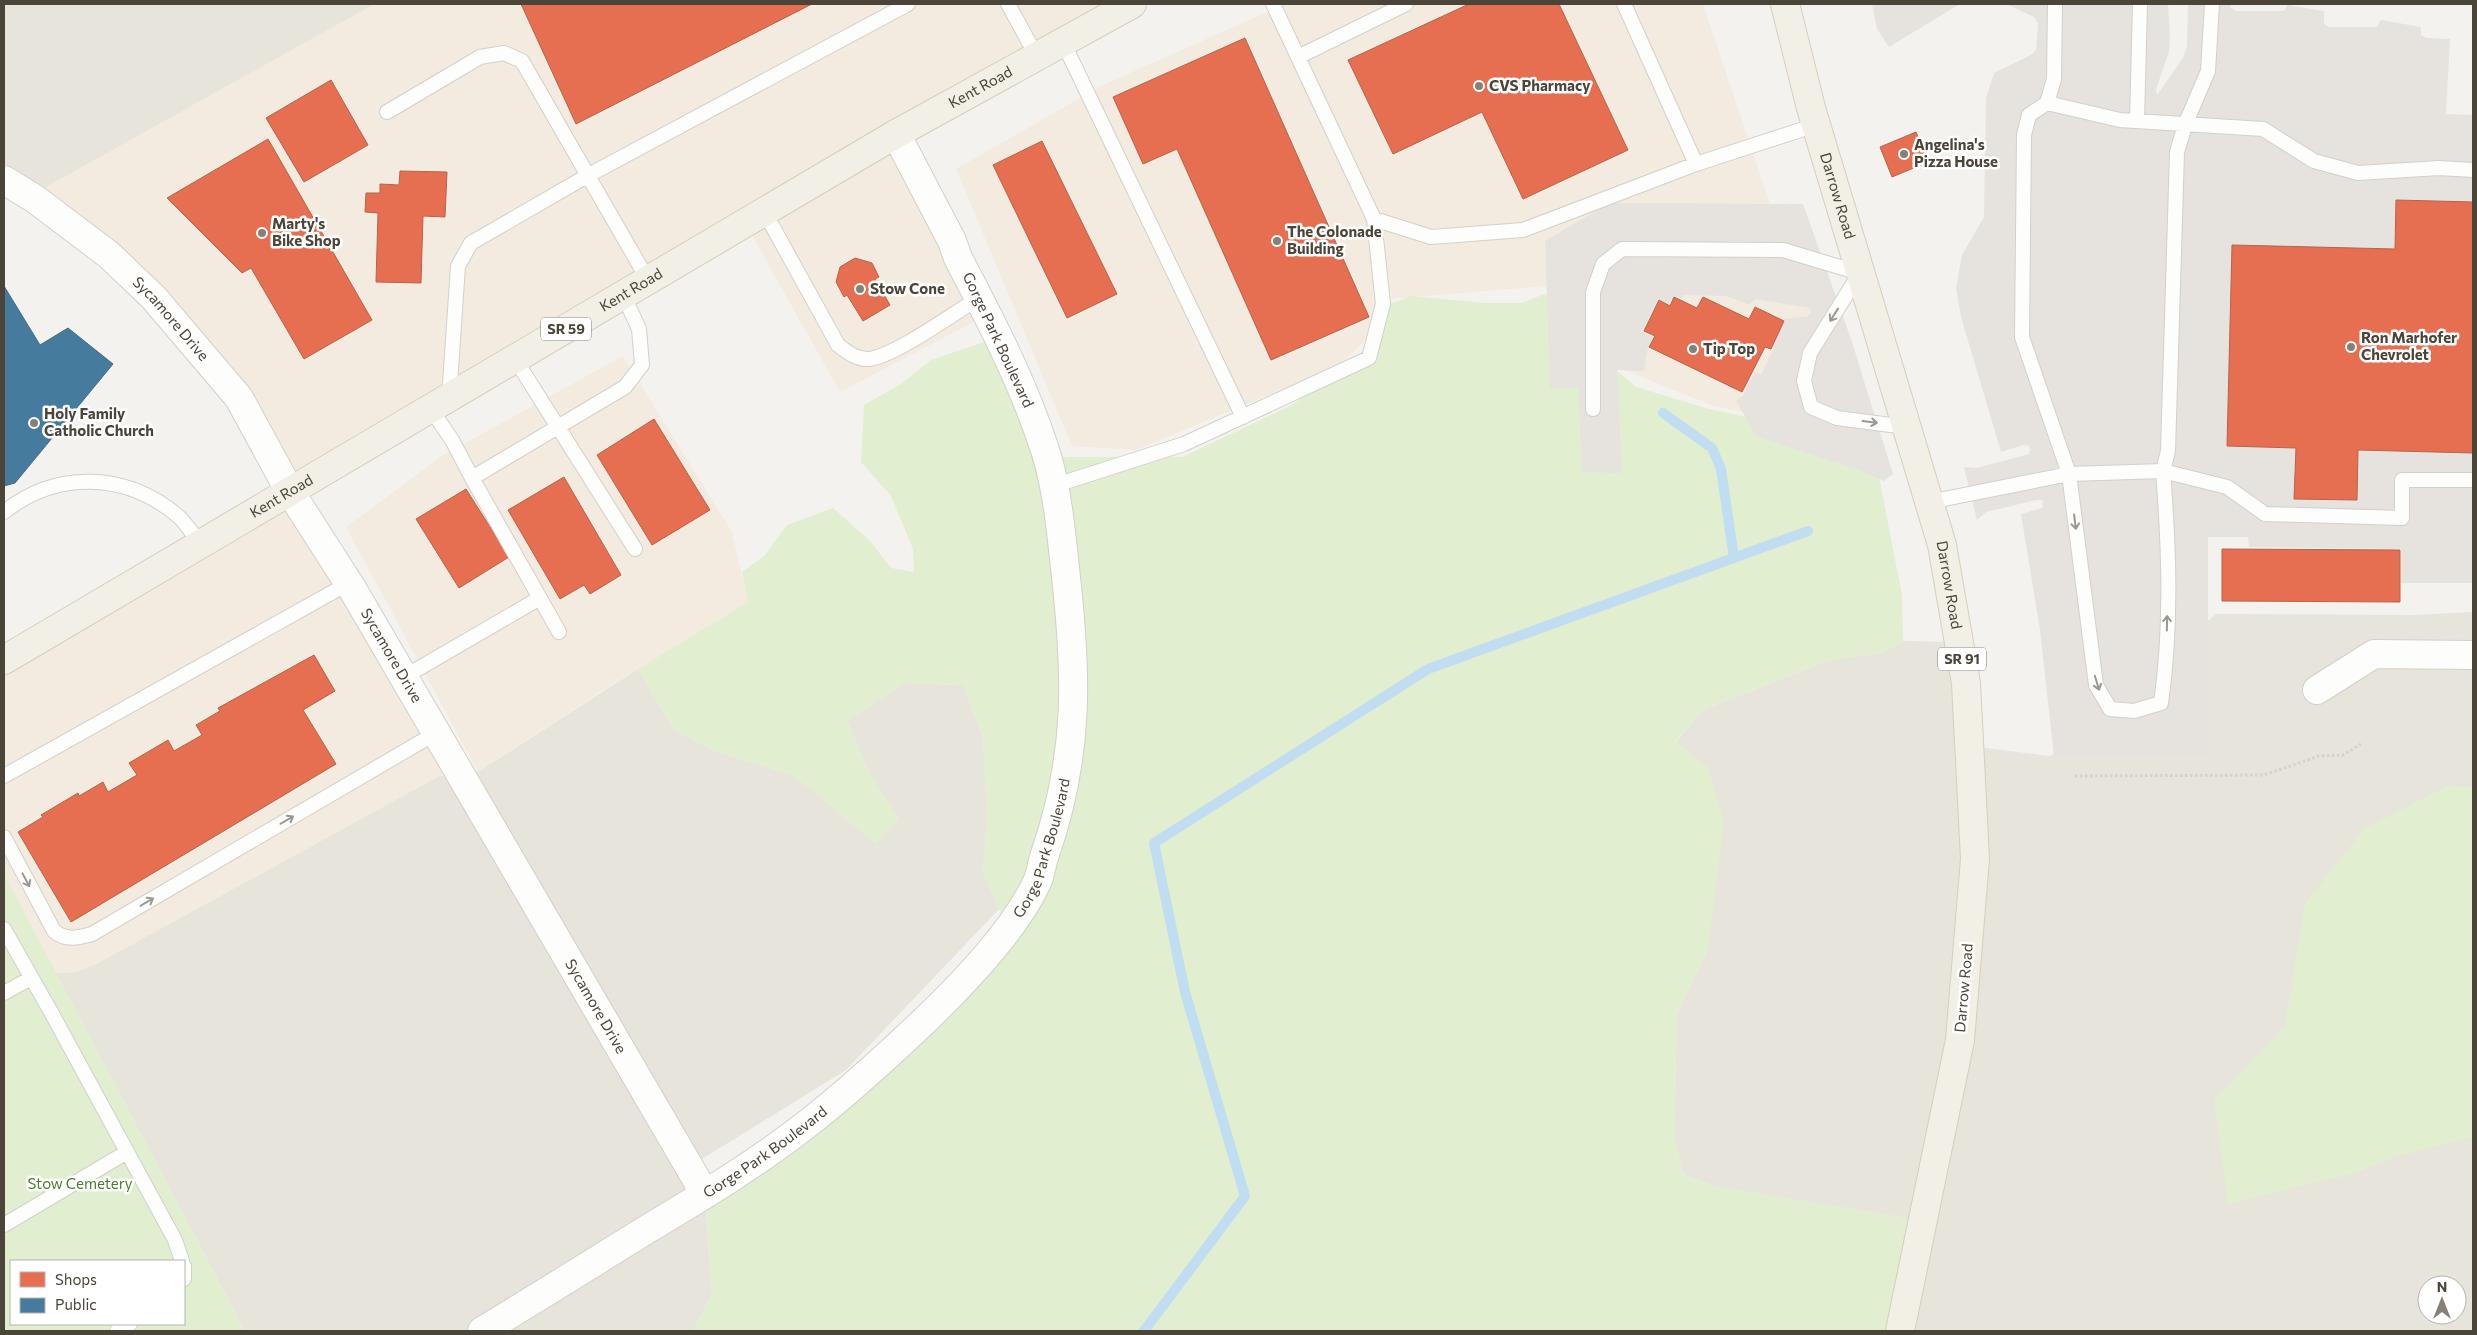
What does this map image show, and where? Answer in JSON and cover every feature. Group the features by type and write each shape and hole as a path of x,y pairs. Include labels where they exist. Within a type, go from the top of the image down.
{"main road":[{"name":"Kent Road","path":"4,660 289,490 896,134 1132,4"},
{"name":"Darrow Road","path":"1785,4 1816,125 1942,546 1966,683 1975,859 1960,1040 1900,1331"}],"street":[{"name":"Gorge Park Boulevard","path":"482,1331 750,1166 807,1124 867,1075 968,977 1007,928 1038,879 1054,829 1070,755 1074,705 1072,631 1061,532 1053,486 1047,457 1030,408 1009,358 958,258 952,241 896,134"},
{"name":"Sycamore Drive","path":"4,180 85,235 154,298 239,398 289,490 349,583 705,1194"},
{"path":"2317,690 2374,654 2473,655"}],"lane":[{"path":"559,632 452,440 440,403 458,266 463,254 471,243 587,176 908,4"},
{"path":"1008,4 1037,57"},
{"path":"1053,486 1184,444 1369,358 1383,304 1374,219 1272,4"},
{"path":"1298,56 1406,4"},
{"path":"1624,4 1696,164"},
{"path":"2055,4 2054,79 2047,103 2029,115 2024,135 2022,337 2069,474 2096,685 2110,709 2134,711 2161,703 2167,662 2168,536 2163,470 2168,451 2177,152 2185,124 2208,71 2212,4"},
{"path":"2137,121 2140,4"},
{"path":"1063,42 1243,417"},
{"path":"387,112 480,57 504,53 522,61 648,280"},
{"path":"2047,103 2120,120 2263,129 2314,161 2358,173 2439,168 2473,170"},
{"path":"1374,219 1431,237 1523,230 1696,164 1816,125"},
{"path":"764,211 838,345 850,355 867,359 886,355 979,298"},
{"path":"1594,409 1594,292 1604,264 1622,249 1783,250 1860,273 1810,353 1804,381 1811,407 1837,418 1906,427"},
{"path":"472,478 625,386 642,365 640,329 623,294"},
{"path":"515,359 635,549"},
{"path":"1929,502 2069,474 2163,470 2227,487 2265,514 2402,518 2402,480 2473,480"},
{"path":"4,512 18,500 51,485 81,481 116,484 160,503 180,517 200,543"},
{"path":"4,776 349,583"},
{"path":"404,677 540,598"},
{"path":"4,837 54,931 60,937 75,939 92,934 436,732"},
{"path":"4,929 175,1240 182,1260"},
{"path":"4,993 31,978"},
{"path":"4,1225 127,1152"},
{"path":"117,1331 128,1325"}],"path":[{"path":"2076,776 2264,774 2319,756 2342,755 2361,744"}],"shaded area":[{"path":"4,4 381,4 35,199 4,180"},
{"path":"374,4 1132,4 898,136 987,315 840,392 745,223 289,490 239,398 30,196"},
{"path":"1285,4 1703,4 1771,207 1849,380 1747,412 1713,406 1625,370 1546,286 1377,300 1364,342 1346,359 1326,371 1136,450 1072,446 956,169 1103,85"},
{"path":"1872,4 1960,4 1889,47 1877,29"},
{"path":"2006,4 2168,4 2169,52 2156,89 2157,95 2183,58 2187,46 2188,4 2230,4 2231,8 2236,11 2284,11 2287,5 2324,11 2324,24 2329,27 2377,27 2381,20 2421,27 2421,35 2427,38 2450,39 2446,114 2473,115 2473,583 2401,583 2401,549 2249,547 2248,537 2208,537 2208,755 2054,756 2040,630 2021,514 2042,508 2042,500 1986,512 1977,520 1964,467 1976,468 2029,454 2030,450 2029,446 2024,445 2001,452 1961,317 1956,288 1962,255 1984,217 1986,98 1994,73 2031,55 2036,50 2038,24 2034,17"},
{"path":"1609,203 1803,204 1851,339 1893,474 1884,481 1857,469 1756,436 1736,401 1743,395 1755,372 1761,375 1774,347 1771,345 1784,319 1808,316 1811,312 1810,308 1756,299 1749,305 1727,296 1684,295 1681,298 1673,295 1669,304 1658,299 1641,331 1653,337 1648,347 1644,371 1617,370 1622,473 1582,472 1578,388 1550,388 1545,241"},
{"path":"623,356 732,532 748,602 605,689 478,772 346,527 442,456"},
{"path":"289,490 456,767 98,963 76,972 56,973 4,874 4,661"},
{"path":"2473,612 2473,1331 1900,1331 1921,1227 1900,1217 1718,1187 1684,1175 1674,1139 1677,1014 1708,949 1708,768 1676,742 1701,711 1830,660 1882,653 1903,641 1959,642 1970,746 2051,756 2216,614 2415,615"},
{"path":"638,669 674,730 715,751 795,776 875,843 899,819 871,777 847,721 905,683 963,685 983,737 987,817 983,872 999,909 846,1070 702,1159 712,1294 693,1331 245,1331 56,973 76,972 98,963 439,776 478,772"}],"green space":[{"path":"1544,294 1567,312 1594,351 1636,387 1709,409 1777,423 1879,477 1902,595 1903,641 1882,653 1830,660 1701,711 1676,741 1708,768 1724,822 1708,949 1677,1014 1674,1138 1684,1175 1718,1187 1900,1217 1921,1227 1900,1331 693,1331 712,1294 705,1194 750,1166 1007,928 983,872 987,817 983,737 963,685 905,683 847,721 871,777 899,819 875,843 795,776 715,751 674,730 638,669 748,602 742,572 764,556 787,525 833,508 870,541 891,568 914,572 913,549 891,496 861,462 864,405 901,384 931,360 999,337 1047,457 1182,457 1292,405 1342,371 1370,344 1385,306 1411,296 1484,303 1522,303"},
{"path":"2447,786 2473,787 2473,1137 2392,1158 2356,1173 2228,1204 2214,1101 2285,1026 2305,903 2364,829"},
{"name":"Stow Cemetery","path":"4,874 245,1331 4,1331"}],"building: Shops":[{"path":"521,4 812,4 576,124"},
{"name":"CVS Pharmacy","path":"1469,4 1559,4 1628,150 1523,199 1482,112 1393,154 1348,60"},
{"name":"The Colonade Building","path":"1245,38 1369,317 1271,360 1177,149 1143,164 1113,97"},
{"path":"331,80 368,145 304,182 266,118"},
{"name":"Angelina's Pizza House","path":"1916,132 1928,162 1892,177 1880,147"},
{"name":"Marty's Bike Shop","path":"268,139 372,320 304,359 251,268 242,273 167,198"},
{"path":"1042,141 1117,294 1067,318 993,165"},
{"path":"400,171 447,172 445,217 423,216 421,283 376,282 378,213 365,212 366,193 380,193 380,184 399,185"},
{"name":"Ron Marhofer Chevrolet","path":"2396,200 2473,202 2473,453 2358,450 2357,500 2294,499 2296,448 2227,446 2232,245 2395,249"},
{"name":"Stow Cone","path":"855,258 872,263 879,277 875,279 890,305 863,321 847,295 844,297 836,282 840,267"},
{"path":"1674,297 1697,308 1703,297 1749,319 1755,307 1784,321 1771,349 1765,347 1742,392 1649,347 1655,336 1644,331 1659,300 1670,306"},
{"path":"654,419 710,510 652,545 597,455"},
{"path":"564,477 621,575 590,594 584,585 560,599 508,510"},
{"path":"466,489 509,557 459,588 416,519"},
{"path":"2222,549 2400,550 2400,602 2222,601"},
{"path":"314,655 335,691 303,710 336,764 71,922 18,832 43,817 41,815 78,793 79,796 103,782 108,792 137,775 129,763 168,740 174,751 202,735 196,725 220,711 218,708"}],"building: Public":[{"name":"Holy Family Catholic Church","path":"4,286 40,345 68,328 113,364 15,483 4,486"}],"waterway":[{"path":"1663,413 1712,448 1721,469 1734,558"},
{"path":"1144,1331 1245,1196 1185,992 1154,843 1428,669 1808,531"}],"place":[{"name":"CVS Pharmacy","path":"1479,86"},
{"name":"Angelina's Pizza House","path":"1904,154"},
{"name":"Marty's Bike Shop","path":"262,233"},
{"name":"The Colonade Building","path":"1277,241"},
{"name":"Stow Cone","path":"860,289"},
{"name":"Ron Marhofer Chevrolet","path":"2351,347"},
{"name":"Tip Top","path":"1693,349"},
{"name":"Holy Family Catholic Church","path":"34,423"}]}
